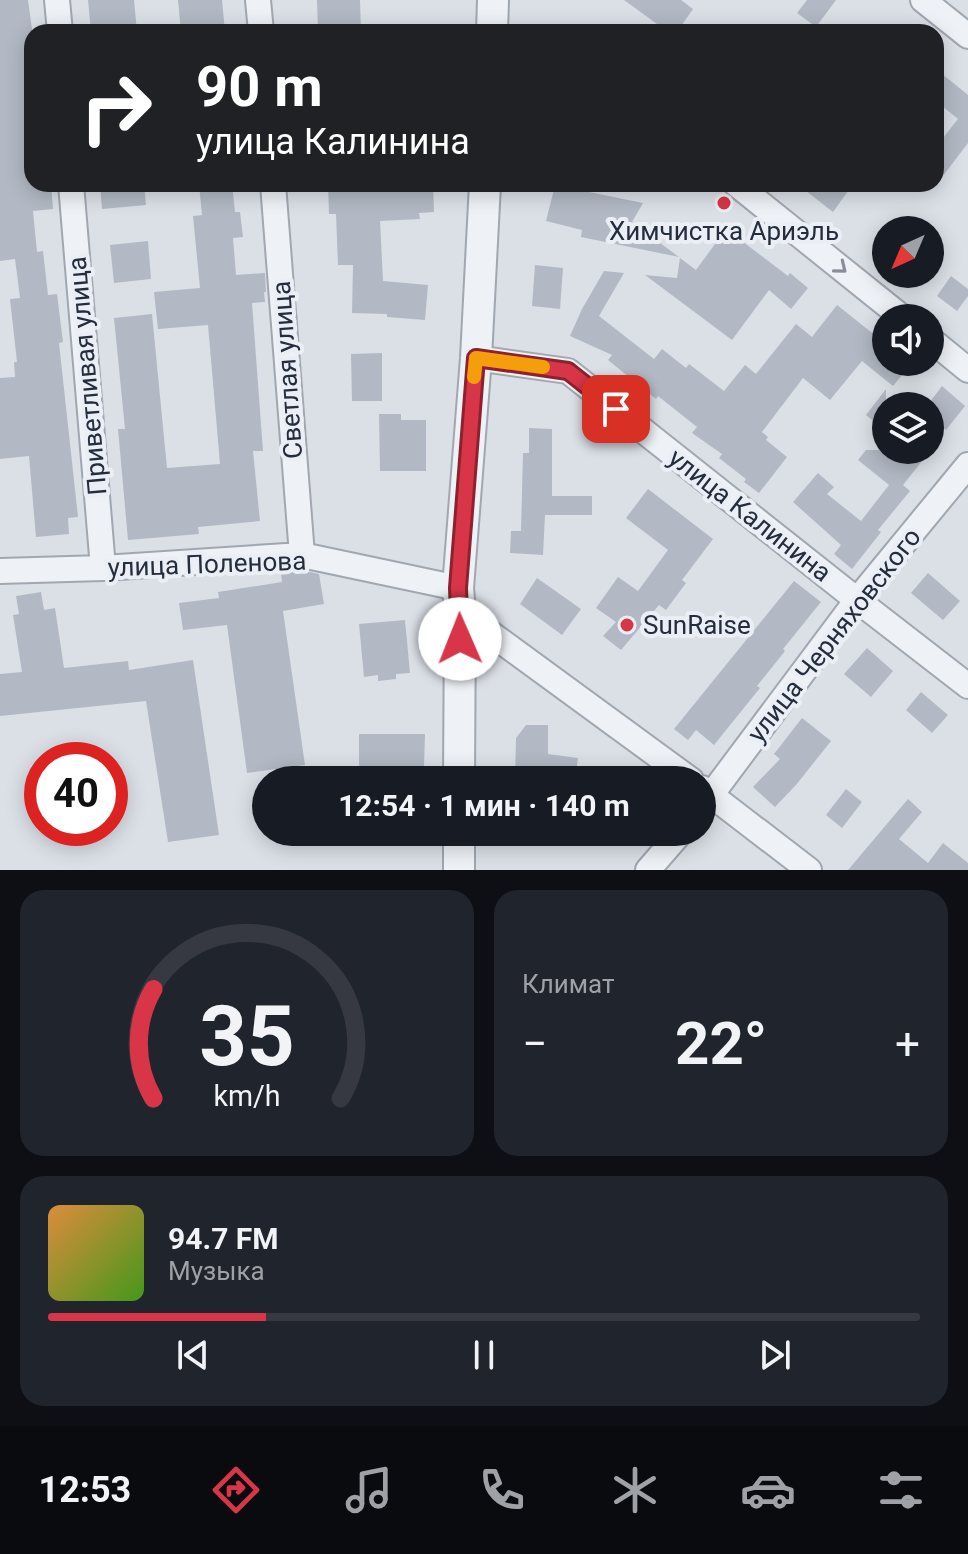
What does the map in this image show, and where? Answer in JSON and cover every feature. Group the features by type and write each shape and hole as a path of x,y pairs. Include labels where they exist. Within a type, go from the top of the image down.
{"street":[{"path":"57,0 59,24"},
{"path":"258,0 260,24"},
{"path":"492,24 493,0"},
{"path":"923,0 968,36"},
{"name":"Приветливая улица","path":"72,192 103,568"},
{"name":"Светлая улица","path":"274,192 302,555"},
{"path":"459,766 459,600 485,192"},
{"path":"746,192 886,304"},
{"path":"944,350 968,370"},
{"name":"улица Калинина","path":"476,358 568,371 968,686"},
{"name":"улица Черняховского","path":"716,782 857,600 968,465"},
{"name":"улица Поленова","path":"0,571 103,568 302,555 459,600"},
{"path":"459,600 673,766"},
{"path":"716,804 809,870"},
{"path":"459,846 459,870"},
{"path":"648,870 669,846"}],"building":[{"path":"0,0 28,0 31,24 24,24 24,192 52,192 53,209 33,211 37,252 43,251 48,295 57,294 63,342 59,343 78,517 68,518 69,534 36,537 29,456 0,459 0,378 15,377 14,362 17,362 10,299 20,298 15,259 0,261"},
{"path":"88,0 134,0 136,24 90,24"},
{"path":"178,0 222,0 224,24 180,24"},
{"path":"317,0 360,0 361,24 318,24"},
{"path":"624,0 681,0 693,9 683,24 657,24"},
{"path":"807,0 836,0 818,24 812,24 797,13"},
{"path":"944,76 968,95 968,143 944,174 944,137 958,119 944,108"},
{"path":"101,192 145,192 146,205 102,209"},
{"path":"200,192 233,192 235,212 240,212 243,237 233,238 236,275 265,273 265,302 252,303 263,451 253,451 260,521 198,527 199,534 128,540 118,429 125,429 114,318 152,314 167,468 220,464 208,325 158,329 154,292 200,288 193,216 202,215"},
{"path":"328,192 433,192 434,212 419,213 420,219 380,221 383,281 428,285 425,320 352,313 353,265 338,265 336,214 329,214"},
{"path":"553,192 589,192 643,203 632,222 679,257 581,237 582,230 546,221"},
{"path":"807,192 847,192 833,212"},
{"path":"726,229 808,288 791,309 769,290 732,340 645,275 677,278 680,258 696,270"},
{"path":"148,241 151,279 114,283 110,245"},
{"path":"535,265 563,268 560,309 532,306"},
{"path":"604,271 624,273 599,316 654,359 662,349 686,368 689,364 724,391 745,365 756,374 796,324 812,337 837,305 872,333 872,369 862,361 830,400 803,378 762,432 768,437 766,440 787,457 759,493 719,458 722,454 692,433 697,427 608,360 612,355 570,336"},
{"path":"951,276 968,289 968,296 957,311 937,296"},
{"path":"382,353 382,401 352,401 351,354"},
{"path":"881,376 901,376 893,386"},
{"path":"942,386 965,406 946,430 944,392 938,392"},
{"path":"379,414 401,414 401,420 426,420 426,471 380,471"},
{"path":"529,428 552,429 552,496 592,496 592,515 545,515 543,555 510,553 511,531 521,531 523,453 529,453"},
{"path":"866,450 872,450 872,464 920,464 903,485 910,491 878,530 881,532 852,569 834,554 841,545 793,502 818,473 834,487 827,494 861,521 889,485 858,460"},
{"path":"648,489 713,539 682,580 686,583 666,610 659,605 621,650 603,636 616,622 596,608 618,577 638,591 668,550 626,518"},
{"path":"301,570 319,574 324,604 283,611 305,765 252,766 252,772 247,773 227,625 183,630 179,603 219,598 218,592 282,582 281,574"},
{"path":"928,573 960,601 943,620 911,593"},
{"path":"537,578 581,609 562,635 520,604"},
{"path":"794,581 821,602 783,649 785,651 757,686 760,688 714,745 696,730 688,740 674,729"},
{"path":"41,592 44,610 55,608 64,668 128,661 129,670 193,660 219,835 168,842 146,701 0,716 0,674 22,672 13,615 19,614 16,596"},
{"path":"405,620 410,673 396,674 396,679 378,681 378,675 364,677 359,624"},
{"path":"867,648 893,671 871,697 844,674"},
{"path":"921,692 948,715 932,733 906,710"},
{"path":"802,718 831,741 775,807 753,787 780,759 774,754"},
{"path":"526,725 548,725 548,754 578,758 577,766 515,766 516,738"},
{"path":"359,734 425,734 424,766 359,765"},
{"path":"846,789 862,802 842,828 826,815"},
{"path":"908,799 922,812 899,839 928,863 943,843 968,863 968,870 848,870"}],"slow traffic":[{"path":"474,377 476,358 543,367"}],"place":[{"name":"Химчистка Ариэль","path":"724,203"},
{"name":"SunRaise","path":"627,625"}],"route":[{"path":"460,639 458,588 476,358 568,371 616,409"}]}
